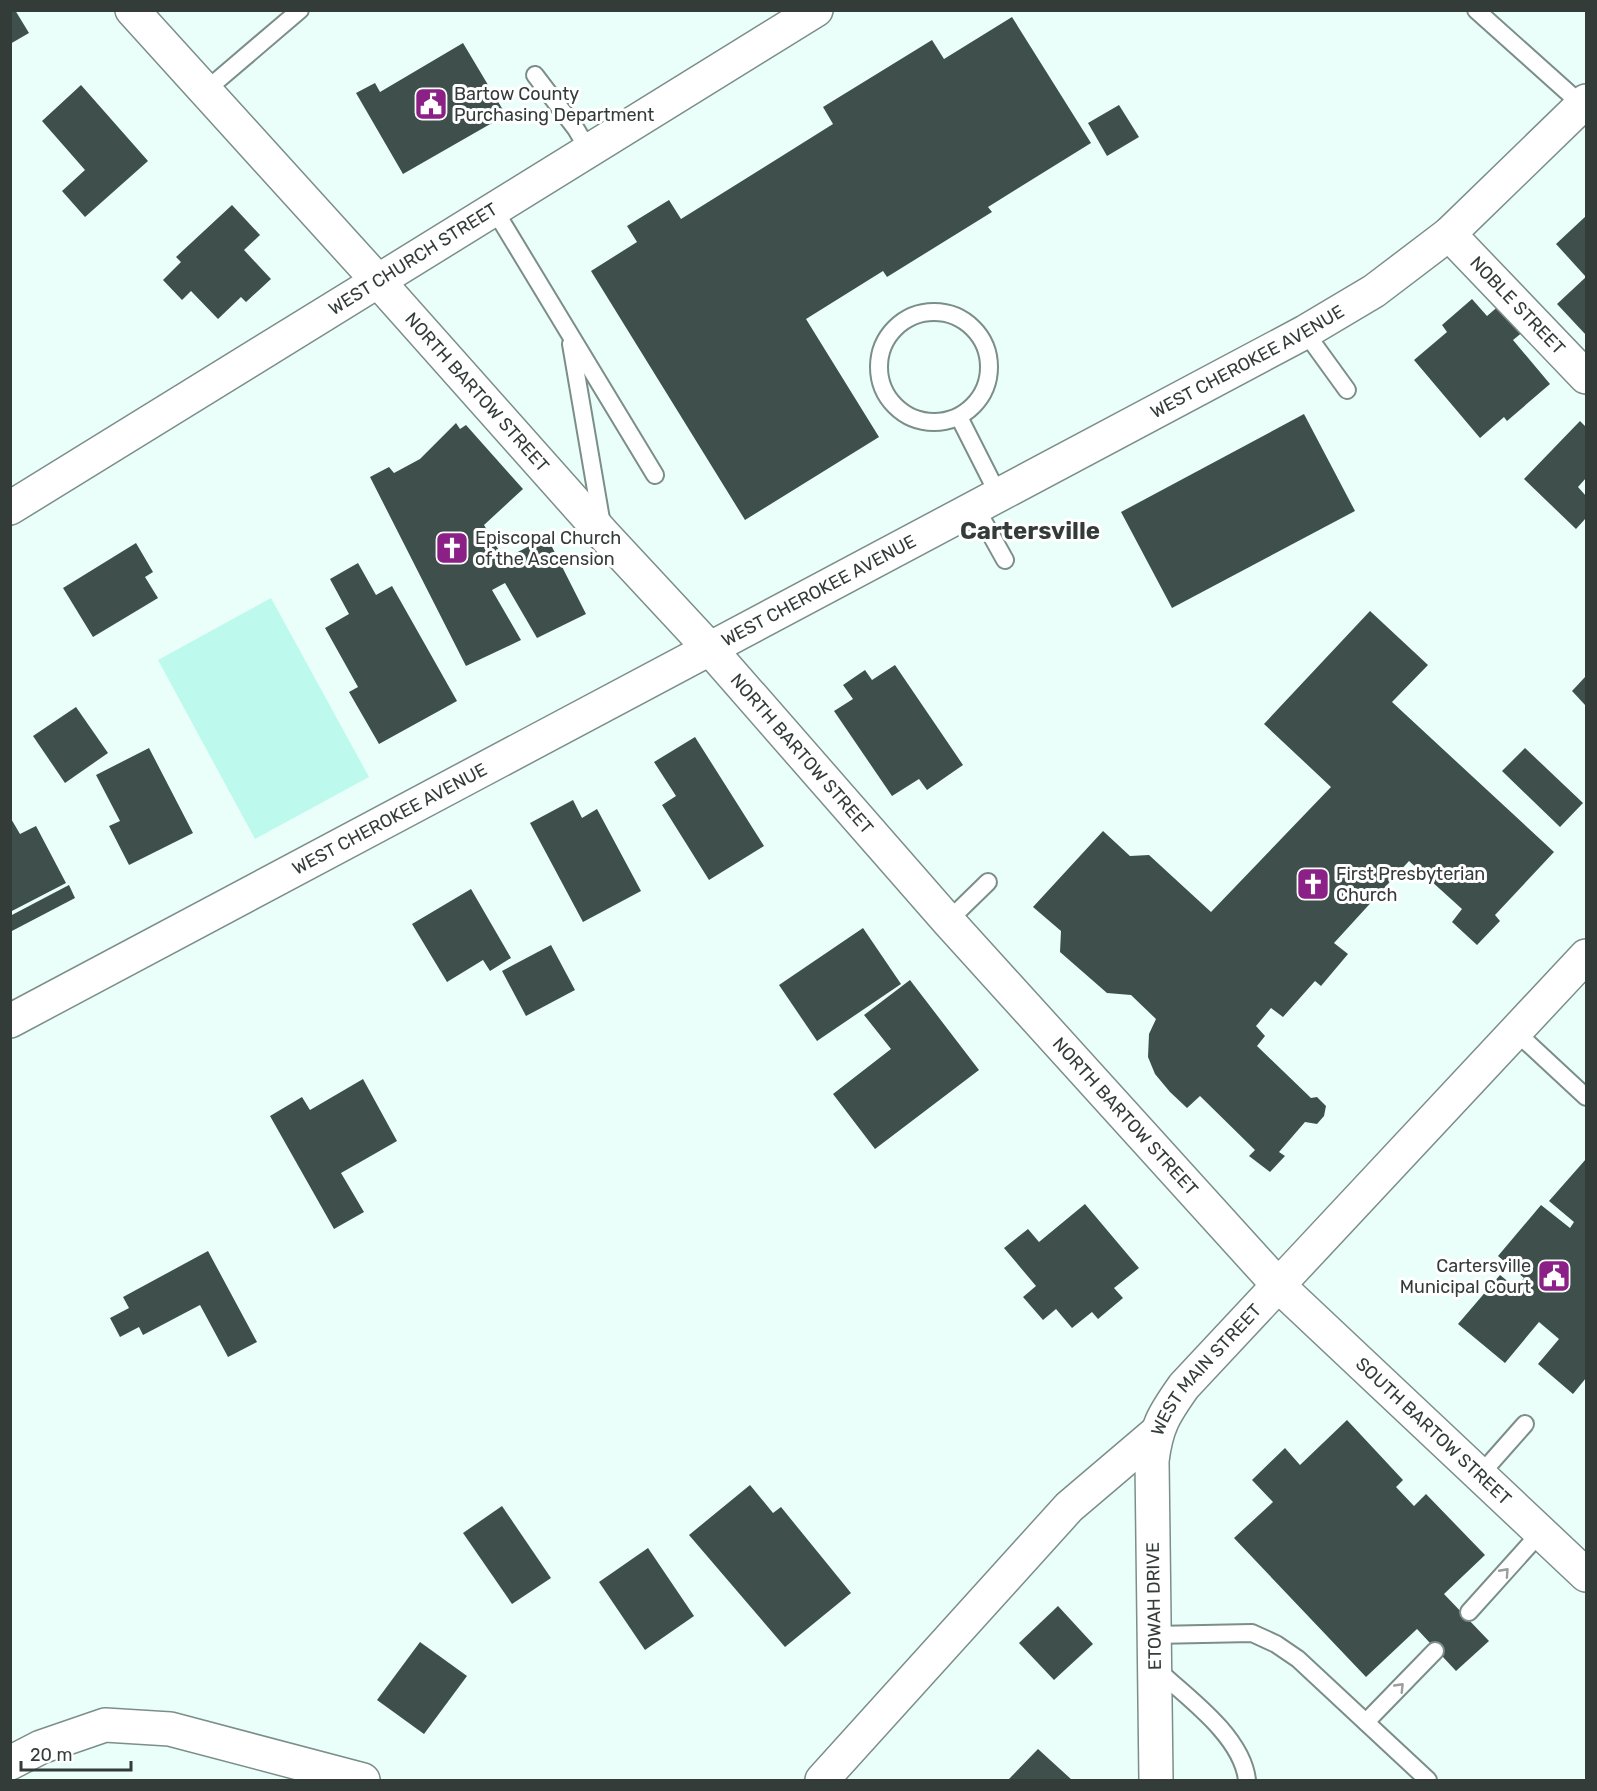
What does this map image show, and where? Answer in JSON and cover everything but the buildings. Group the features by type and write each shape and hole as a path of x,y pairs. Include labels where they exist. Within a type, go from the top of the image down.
{"main road":[{"name":"NORTH BARTOW STREET","path":"132,10 604,535 710,649 948,921 1279,1286"},
{"name":"WEST CHURCH STREET","path":"10,508 816,10"},
{"name":"WEST CHEROKEE AVENUE","path":"10,1021 1305,332 1374,291 1449,234 1584,103"},
{"name":"NOBLE STREET","path":"1449,234 1587,377"},
{"name":"WEST MAIN STREET","path":"822,1780 1069,1507 1156,1433 1184,1386 1587,956"},
{"name":"SOUTH BARTOW STREET","path":"1279,1286 1587,1575"},
{"name":"ETOWAH DRIVE","path":"1156,1433 1152,1496 1156,1780"},
{"path":"10,1763 41,1747 105,1725 170,1729 363,1780"}],"lane":[{"path":"205,91 300,10"},
{"path":"1476,10 1584,103"},
{"path":"535,75 576,129 589,151"},
{"path":"494,209 655,474"},
{"path":"926,313 944,313 968,323 985,345 989,363 987,381 980,398 959,417 934,423 916,420 900,411 888,397 880,380 879,362 884,344 894,330 909,318 926,313"},
{"path":"1305,332 1347,390"},
{"path":"569,333 604,535"},
{"path":"959,417 1005,560"},
{"path":"948,921 988,882"},
{"path":"1516,1032 1587,1097"},
{"path":"1479,1476 1525,1424"},
{"path":"1469,1612 1541,1533"},
{"path":"1154,1635 1252,1633 1276,1644 1298,1659 1428,1780"},
{"path":"1366,1722 1435,1651"},
{"path":"1155,1668 1221,1728 1246,1769 1247,1780"}],"green space":[{"path":"271,598 369,777 255,839 158,660"}],"place":[{"name":"Bartow County Purchasing Department","path":"431,104"},
{"name":"Episcopal Church of the Ascension","path":"452,548"},
{"name":"First Presbyterian Church","path":"1313,884"},
{"name":"Cartersville Municipal Court","path":"1554,1276"}],"district":[{"name":"Cartersville","path":"1030,531"}]}
